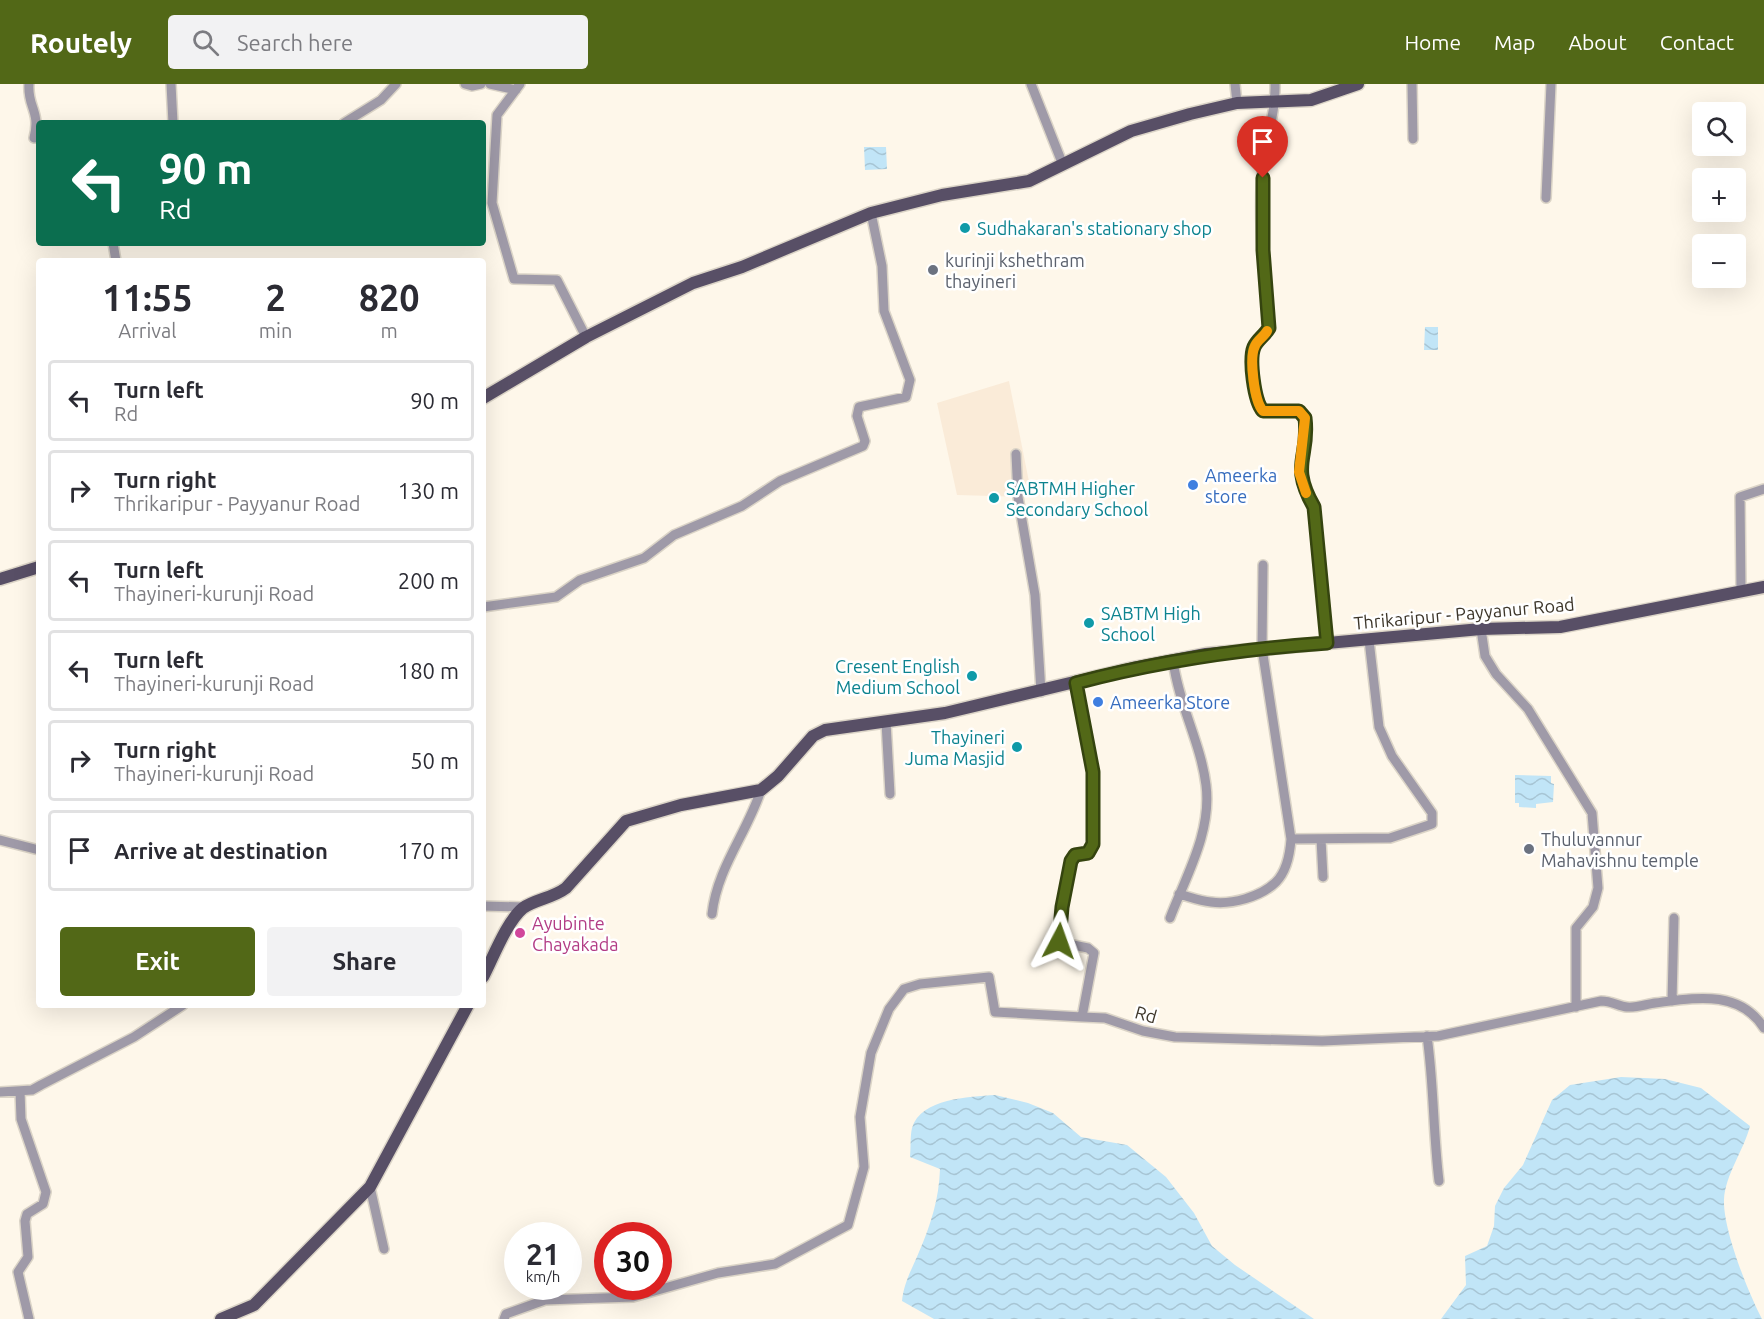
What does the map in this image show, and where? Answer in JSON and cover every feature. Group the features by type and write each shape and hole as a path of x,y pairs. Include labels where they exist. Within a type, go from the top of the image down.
{"main road":[{"path":"486,396 586,337 693,283 742,267 872,213 942,195 1029,182 1131,131 1237,103 1311,100 1359,84"},
{"path":"0,579 36,568"},
{"name":"Thrikaripur - Payyanur Road","path":"760,790 770,784 813,736 843,726 945,713 1173,661 1262,648 1481,629 1560,627 1764,587"},
{"path":"486,971 512,921 524,907 566,888 626,820 681,805 760,790"},
{"path":"221,1319 255,1305 370,1187 466,1008"}],"street":[{"path":"28,84 28,99 37,120"},
{"path":"171,84 173,120"},
{"path":"349,120 381,100 396,84"},
{"path":"465,84 472,86 481,84"},
{"path":"490,84 518,87"},
{"path":"1031,84 1063,165"},
{"path":"1235,84 1237,103"},
{"path":"1275,84 1275,103 1263,172 1262,233 1269,328 1255,345 1253,352 1254,394 1263,411 1299,411 1305,418 1299,472 1315,513 1327,643"},
{"path":"1412,84 1413,139"},
{"path":"1546,198 1551,84"},
{"path":"518,87 497,115 492,203 514,279 557,280 586,337"},
{"path":"34,138 36,131"},
{"path":"486,607 556,597 580,580 644,558 674,535 742,506 780,482 863,446 865,441 857,416 859,407 906,397 910,380 884,310 882,266 872,213"},
{"path":"1016,454 1018,497 1035,595 1041,692"},
{"path":"1741,590 1740,497 1764,489"},
{"path":"1179,894 1210,902 1225,903 1253,895 1277,882 1290,854 1291,839 1262,648 1263,565"},
{"path":"1481,629 1485,656 1496,674 1528,709 1592,813 1598,888 1593,907 1576,928 1576,1007"},
{"path":"1291,839 1390,838 1432,824 1434,818 1392,756 1379,727 1369,640"},
{"path":"1170,918 1194,863 1202,836 1207,786 1180,698 1173,661"},
{"path":"1076,683 1093,772 1093,844 1088,853 1075,855 1071,861 1058,938 1063,944 1088,948 1094,953 1082,1017"},
{"path":"886,722 890,794"},
{"path":"712,914 714,894 728,859 747,827 760,790"},
{"path":"1321,839 1323,877"},
{"path":"0,840 36,849"},
{"path":"486,906 524,907"},
{"path":"1672,1001 1674,918"},
{"name":"Rd","path":"504,1319 506,1314 545,1300 633,1298 718,1273 775,1264 848,1225 864,1167 860,1117 871,1053 889,1010 904,989 920,984 989,977 995,1012 1105,1018 1143,1032 1175,1037 1322,1041 1427,1036 1601,1001 1613,1001 1626,1007 1672,1001 1727,999 1741,1004 1764,1028"},
{"path":"0,1092 32,1089 134,1037 178,1008"},
{"path":"1427,1036 1434,1085 1432,1128 1439,1181"},
{"path":"20,1091 21,1119 46,1192 43,1204 27,1214 24,1221 28,1257 18,1272 29,1319"},
{"path":"370,1187 384,1249"}],"shaded area":[{"path":"1009,381 1032,497 957,495 937,403"}],"water":[{"path":"864,147 886,147 887,169 865,170"},
{"path":"1425,327 1438,327 1438,350 1424,350"},
{"path":"1515,775 1551,776 1551,783 1554,784 1553,802 1536,804 1536,808 1519,807 1519,803 1515,803"},
{"path":"1621,1077 1665,1079 1701,1088 1750,1126 1731,1172 1724,1200 1737,1261 1762,1319 1441,1319 1466,1285 1465,1256 1487,1246 1494,1226 1495,1206 1504,1188 1523,1165 1552,1100 1570,1085"},
{"path":"995,1095 1028,1103 1053,1113 1081,1137 1127,1145 1166,1177 1194,1213 1212,1246 1235,1265 1314,1319 934,1319 902,1301 906,1282 934,1211 940,1169 910,1157 912,1128 917,1118 925,1110 935,1105 960,1098"}],"slow traffic":[{"path":"1267,331 1255,345 1253,352 1254,394 1263,411 1299,411 1305,418 1299,472 1306,493"}],"place":[{"name":"Sudhakaran's stationary shop","path":"965,228"},
{"name":"kurinji kshethram thayineri","path":"933,270"},
{"name":"Ameerka store","path":"1193,485"},
{"name":"SABTMH Higher Secondary School","path":"994,498"},
{"name":"SABTM High School","path":"1089,623"},
{"name":"Cresent English Medium School","path":"972,676"},
{"name":"Ameerka Store","path":"1098,702"},
{"name":"Thayineri Juma Masjid","path":"1017,747"},
{"name":"Thuluvannur Mahavishnu temple","path":"1529,849"},
{"name":"Ayubinte Chayakada","path":"520,933"}],"route":[{"path":"1059,941 1062,907 1071,861 1075,855 1088,853 1093,844 1093,772 1076,683 1133,668 1206,654 1327,643 1314,507 1304,489 1299,472 1305,418 1299,411 1263,411 1254,394 1253,352 1255,345 1269,328 1263,266 1263,178"}]}
